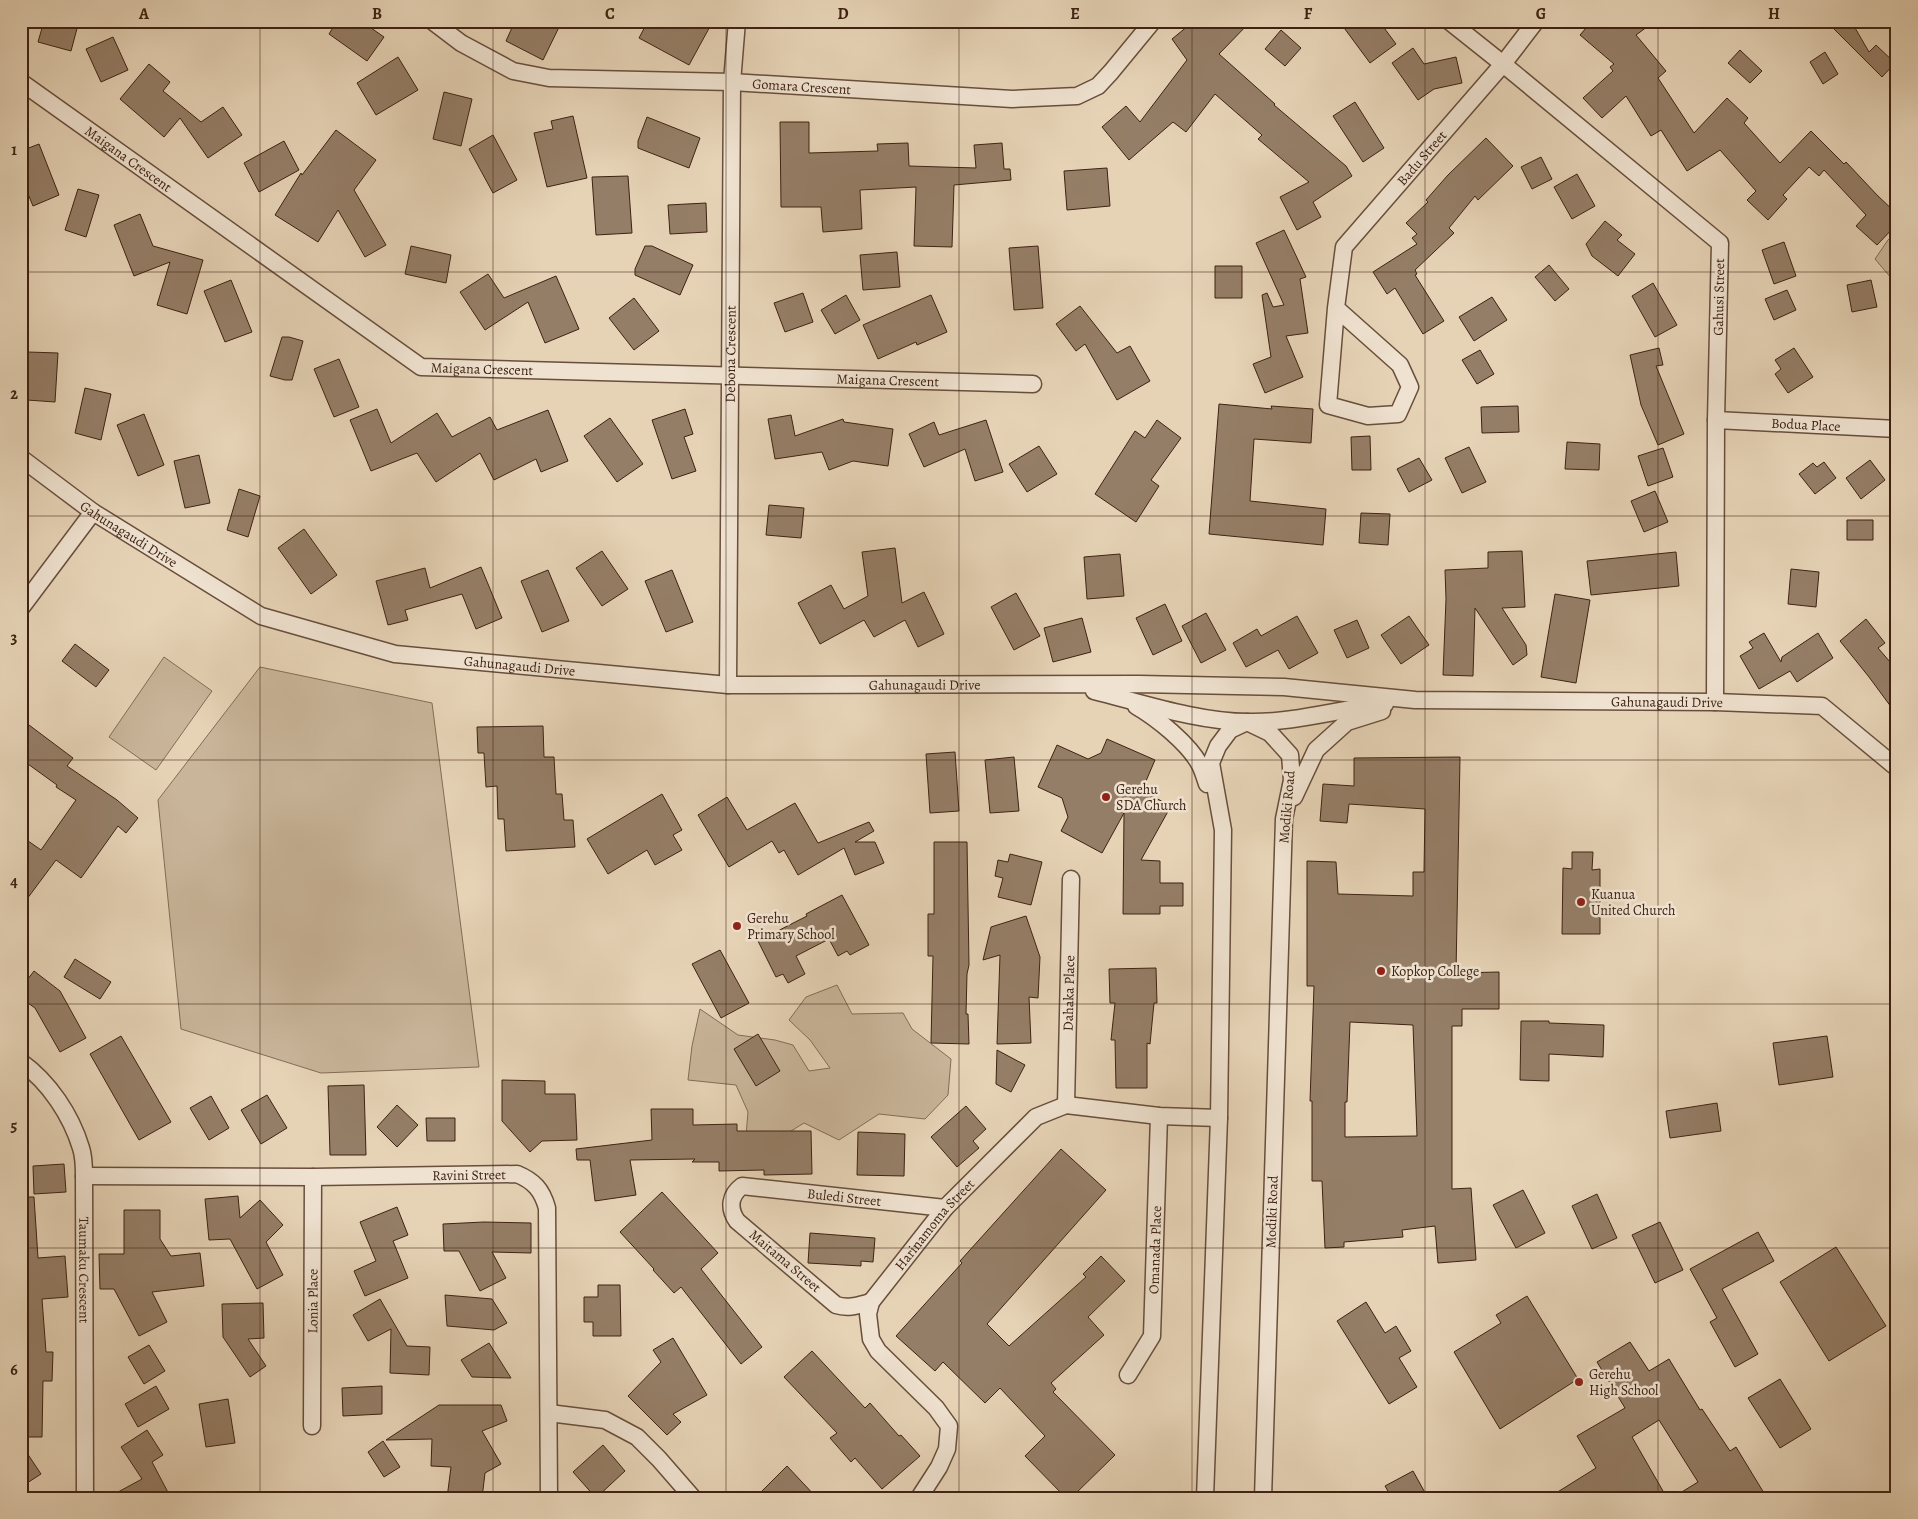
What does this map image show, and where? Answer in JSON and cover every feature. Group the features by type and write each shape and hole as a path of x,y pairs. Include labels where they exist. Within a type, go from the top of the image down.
{"street":[{"name":"Gomara Crescent","path":"432,21 460,43 512,71 549,78 732,82 1012,99 1077,96 1098,86 1153,21"},
{"name":"Debona Crescent","path":"728,685 732,82 736,21"},
{"name":"Gahusi Street","path":"1449,21 1720,243 1716,420 1715,702"},
{"name":"Badu Street","path":"1336,308 1400,365 1410,387 1398,414 1368,416 1328,404 1336,308 1344,247 1503,64 1536,21"},
{"name":"Maigana Crescent","path":"21,82 421,367 1033,384"},
{"name":"Bodua Place","path":"1716,420 1897,429"},
{"name":"Gahunagaudi Drive","path":"21,458 93,512 261,616 395,654 728,685 1072,686 1139,684 1284,687 1415,700 1715,702 1822,706 1897,768"},
{"path":"21,608 93,512"},
{"name":"Gahunagaudi Drive","path":"1072,686 1171,710 1220,720 1248,722 1297,720 1358,707 1415,700"},
{"path":"1072,686 1132,704 1153,716 1178,739 1200,765 1223,830"},
{"path":"1284,819 1316,750 1347,722 1415,700"},
{"path":"1205,1498 1220,1118 1223,830 1211,763 1218,746 1230,730 1248,722"},
{"name":"Modiki Road","path":"1248,722 1270,733 1290,755 1292,780 1284,819 1263,1498"},
{"name":"Dahaka Place","path":"1066,1105 1071,879"},
{"name":"Taumaku Crescent","path":"21,1062 36,1073 56,1099 71,1122 82,1150 84,1176 85,1498"},
{"name":"Harinamoma Street","path":"871,1302 945,1208 1036,1116 1066,1105 1159,1116 1220,1118"},
{"name":"Omanada Place","path":"1128,1376 1152,1336 1159,1116"},
{"name":"Ravini Street","path":"84,1176 313,1177 517,1174 528,1179 544,1197 547,1208 549,1498"},
{"name":"Lonia Place","path":"312,1426 313,1177"},
{"name":"Buledi Street","path":"742,1186 945,1208"},
{"name":"Maitama Street","path":"742,1186 733,1196 731,1202 731,1209 737,1221 836,1305 854,1307 871,1302"},
{"path":"871,1302 868,1314 871,1340 878,1351 936,1408 949,1426 947,1449 939,1467 919,1498"},
{"path":"549,1413 605,1420 637,1437 693,1498"}],"shaded area":[{"path":"1897,231 1897,281 1892,279 1875,259 1888,240"},
{"path":"164,657 212,691 156,770 109,737"},
{"path":"260,667 432,703 479,1067 321,1073 181,1029 158,800"},
{"path":"837,985 852,1014 903,1013 912,1029 951,1059 948,1095 925,1119 879,1114 839,1140 804,1123 744,1160 748,1112 736,1085 688,1080 692,1046 700,1009 738,1035 775,1040 793,1045 809,1071 830,1068 810,1040 789,1020 806,997"}],"building":[{"path":"44,21 79,21 71,51 38,42"},
{"path":"337,21 361,21 384,37 367,61 329,34"},
{"path":"515,21 562,21 543,60 506,41"},
{"path":"648,21 713,21 689,65 639,38"},
{"path":"1194,21 1251,21 1219,54 1274,105 1346,166 1352,176 1313,202 1321,217 1297,230 1280,197 1309,182 1258,139 1262,135 1215,94 1186,132 1173,122 1129,160 1102,127 1126,106 1140,122 1187,60 1172,39"},
{"path":"1339,21 1379,21 1396,44 1370,63"},
{"path":"1592,21 1655,21 1636,35 1666,71 1658,78 1694,133 1727,98 1748,118 1744,123 1780,163 1811,131 1844,164 1846,162 1897,214 1897,224 1877,245 1856,226 1866,215 1824,170 1819,176 1809,167 1783,195 1787,199 1768,220 1747,200 1756,191 1720,150 1687,171 1661,130 1651,136 1626,96 1602,118 1583,98 1613,71 1610,67 1614,64 1580,35"},
{"path":"1826,21 1851,21 1869,52 1876,45 1895,63 1882,77"},
{"path":"1281,30 1301,48 1285,66 1265,49"},
{"path":"113,37 128,70 101,82 86,49"},
{"path":"1413,48 1424,64 1456,57 1462,83 1434,89 1418,100 1392,63"},
{"path":"1740,50 1762,71 1750,83 1728,63"},
{"path":"1825,52 1838,74 1823,84 1810,62"},
{"path":"398,57 418,90 376,115 357,83"},
{"path":"149,64 170,82 163,91 201,122 223,107 242,135 208,158 180,118 164,137 120,99"},
{"path":"444,92 472,99 461,146 433,139"},
{"path":"1355,102 1384,148 1363,162 1333,116"},
{"path":"573,116 587,178 547,187 534,133 553,129 551,121"},
{"path":"647,117 700,138 689,168 638,148 638,141"},
{"path":"780,122 809,122 809,153 878,151 877,144 908,143 909,166 976,168 974,145 1002,143 1004,169 1010,169 1011,180 954,185 952,247 914,246 916,187 860,190 862,229 823,232 821,207 781,207"},
{"path":"336,130 376,160 354,190 386,245 365,257 338,210 318,242 275,215 301,173 302,175"},
{"path":"493,135 517,180 493,193 469,149"},
{"path":"1486,138 1513,166 1478,200 1475,196 1449,228 1454,233 1415,270 1417,274 1415,275 1444,321 1423,334 1395,288 1387,294 1373,272 1417,244 1412,238 1417,234 1406,223 1428,202 1426,200 1448,175"},
{"path":"284,141 299,170 259,192 244,163"},
{"path":"39,144 59,195 33,206 21,177 21,151"},
{"path":"1541,157 1552,179 1532,189 1521,167"},
{"path":"1107,168 1110,206 1067,210 1064,171"},
{"path":"1577,174 1595,206 1572,219 1554,187"},
{"path":"628,176 632,233 596,235 592,177"},
{"path":"78,189 99,195 86,237 65,230"},
{"path":"706,203 707,232 670,234 668,205"},
{"path":"140,214 153,246 203,260 187,314 157,305 170,262 134,276 114,225"},
{"path":"1605,221 1622,235 1617,240 1635,254 1618,276 1592,256 1586,244"},
{"path":"1284,230 1306,277 1300,279 1308,333 1286,336 1303,377 1265,393 1253,364 1271,357 1262,295 1267,293 1273,307 1284,305 1256,243"},
{"path":"1784,242 1796,276 1774,284 1762,250"},
{"path":"411,246 451,255 446,283 405,274"},
{"path":"645,246 652,246 693,265 680,295 635,275 635,269"},
{"path":"1038,246 1043,308 1014,310 1009,248"},
{"path":"897,252 900,287 863,290 860,255"},
{"path":"1549,265 1569,289 1555,301 1535,277"},
{"path":"1215,266 1242,266 1242,298 1215,298"},
{"path":"488,274 504,298 556,276 579,329 545,343 528,302 485,330 460,292"},
{"path":"231,280 252,332 225,342 204,291"},
{"path":"1871,280 1877,307 1852,312 1847,285"},
{"path":"1653,283 1677,325 1655,337 1632,296"},
{"path":"1787,290 1796,310 1774,320 1765,299"},
{"path":"803,293 813,322 785,332 774,303"},
{"path":"846,295 860,320 835,334 821,310"},
{"path":"931,295 947,332 917,345 916,342 878,359 863,325"},
{"path":"1492,297 1507,320 1474,341 1459,317"},
{"path":"634,298 659,331 634,350 609,318"},
{"path":"1080,306 1117,353 1130,346 1150,381 1117,400 1085,344 1076,351 1056,324"},
{"path":"282,337 303,341 292,380 270,376"},
{"path":"1659,348 1663,365 1656,366 1684,434 1658,445 1641,405 1630,355"},
{"path":"1794,348 1813,377 1788,393 1775,374 1781,369 1775,360"},
{"path":"1480,350 1494,374 1477,384 1462,360"},
{"path":"28,352 58,353 55,402 27,400"},
{"path":"339,359 359,407 334,417 314,369"},
{"path":"85,388 111,394 101,440 75,433"},
{"path":"1219,404 1272,409 1271,406 1313,409 1311,443 1254,439 1250,501 1326,509 1323,545 1209,534"},
{"path":"1518,406 1519,432 1482,433 1481,407"},
{"path":"377,409 391,443 437,413 452,437 490,417 497,430 548,410 568,461 541,472 536,459 494,480 480,453 436,482 417,453 371,471 350,420"},
{"path":"685,409 693,434 684,437 696,471 672,479 652,420"},
{"path":"144,414 164,465 138,476 117,425"},
{"path":"791,415 795,436 843,419 844,422 893,429 888,466 853,461 829,470 822,452 775,459 768,419"},
{"path":"610,418 643,464 617,482 584,436"},
{"path":"986,420 1003,472 975,481 965,449 924,467 909,434 934,422 939,435"},
{"path":"1157,420 1181,438 1151,480 1159,486 1136,522 1095,494 1135,431 1145,438"},
{"path":"1370,436 1371,470 1352,470 1351,437"},
{"path":"1567,442 1600,444 1599,470 1565,469"},
{"path":"1039,446 1057,474 1027,492 1009,464"},
{"path":"1469,447 1486,482 1462,493 1445,458"},
{"path":"1663,448 1673,477 1648,486 1638,456"},
{"path":"199,455 210,503 185,508 174,461"},
{"path":"1419,458 1432,480 1409,492 1397,469"},
{"path":"1870,460 1885,480 1861,499 1846,478"},
{"path":"1824,462 1836,478 1815,494 1799,474 1813,463 1817,467"},
{"path":"239,489 260,496 248,537 227,530"},
{"path":"1655,491 1668,522 1644,532 1631,501"},
{"path":"769,505 804,508 801,538 766,535"},
{"path":"1361,513 1390,514 1388,545 1359,543"},
{"path":"1847,520 1873,520 1873,540 1847,540"},
{"path":"304,529 337,575 311,594 278,548"},
{"path":"895,548 902,603 924,592 944,634 918,647 905,620 874,637 864,620 820,644 798,603 831,585 844,609 868,596 862,552"},
{"path":"602,551 628,589 602,606 576,568"},
{"path":"1522,551 1525,607 1502,608 1526,645 1527,655 1513,665 1475,608 1473,676 1443,675 1446,599 1445,570 1488,568 1488,552"},
{"path":"1676,552 1679,586 1591,595 1587,561"},
{"path":"1120,554 1124,596 1087,599 1084,557"},
{"path":"481,567 502,618 476,629 462,594 405,610 408,620 388,625 376,581 425,568 430,588"},
{"path":"1791,569 1819,572 1816,607 1788,604"},
{"path":"548,570 569,621 542,632 521,581"},
{"path":"672,570 693,622 666,632 645,581"},
{"path":"1016,593 1040,636 1014,650 991,607"},
{"path":"1555,594 1590,600 1576,683 1541,677"},
{"path":"1165,604 1182,641 1153,655 1136,618"},
{"path":"1206,613 1226,650 1201,663 1182,626"},
{"path":"1297,616 1318,653 1289,669 1278,650 1246,667 1233,643 1257,629 1261,636"},
{"path":"1409,616 1429,645 1401,664 1381,635"},
{"path":"1082,618 1091,652 1053,662 1044,628"},
{"path":"1866,619 1885,643 1878,648 1897,670 1897,715 1840,641"},
{"path":"1357,620 1369,648 1347,658 1334,630"},
{"path":"1764,633 1781,662 1782,657 1818,633 1833,658 1797,682 1790,671 1759,689 1740,656 1753,648 1749,642"},
{"path":"75,644 109,670 96,687 62,661"},
{"path":"21,719 73,758 67,766 117,800 138,818 126,833 118,826 81,878 56,860 21,907 21,836 41,850 76,800 56,787 57,785 21,759"},
{"path":"543,726 544,757 554,757 556,794 562,794 564,820 573,820 575,847 506,851 504,819 498,819 497,786 486,787 484,753 478,753 477,727"},
{"name":"Gerehu SDA Church","path":"1107,739 1155,760 1146,781 1150,795 1171,806 1141,860 1160,861 1160,883 1183,883 1183,906 1160,906 1160,914 1123,914 1124,813 1102,853 1061,831 1068,817 1062,798 1038,787 1057,745 1088,759 1101,753"},
{"path":"955,752 959,811 930,813 926,754"},
{"path":"1014,757 1019,811 990,813 985,760"},
{"path":"1460,757 1456,973 1499,972 1499,1009 1462,1009 1462,1026 1452,1026 1452,1189 1471,1188 1476,1260 1438,1263 1435,1226 1402,1230 1403,1237 1344,1242 1344,1247 1325,1248 1322,1181 1312,1181 1312,1101 1310,1101 1314,986 1307,986 1307,861 1336,862 1338,894 1413,896 1413,872 1424,872 1425,809 1349,804 1347,823 1320,821 1323,784 1354,786 1354,758","holes":["1350,1022 1413,1025 1417,1136 1345,1137 1345,1102 1347,1102"]},
{"path":"662,794 682,830 673,835 682,850 655,865 647,850 608,874 587,839"},
{"path":"727,797 747,830 795,803 818,843 869,822 874,831 855,842 875,842 884,863 855,875 844,848 798,875 784,850 779,853 772,841 729,867 698,815"},
{"path":"934,842 967,842 969,965 966,1014 968,1014 969,1044 931,1043 933,956 928,956 928,914 934,914"},
{"name":"Kuanua United Church","path":"1572,852 1593,852 1592,870 1600,869 1600,934 1562,934 1563,868 1572,869"},
{"path":"1010,854 1042,862 1031,905 998,897 1003,878 995,876 998,860 1008,862"},
{"path":"842,895 869,945 850,955 847,951 838,956 829,939 796,956 805,974 788,983 783,974 776,977 758,941 807,916 806,914"},
{"path":"1026,916 1040,957 1038,998 1029,997 1031,1043 997,1044 1000,955 983,960 991,927"},
{"path":"720,950 749,1003 721,1018 692,964"},
{"path":"75,959 111,982 100,999 64,977"},
{"path":"1156,968 1157,1003 1154,1003 1150,1044 1147,1043 1147,1088 1116,1088 1115,1040 1111,1040 1115,1003 1110,1003 1109,969"},
{"path":"34,971 60,991 86,1038 60,1052 35,1008 21,998 21,988"},
{"path":"1521,1021 1604,1025 1603,1057 1549,1054 1549,1081 1520,1080"},
{"path":"758,1034 780,1071 756,1086 734,1049"},
{"path":"121,1036 171,1122 139,1140 90,1054"},
{"path":"1827,1036 1833,1077 1779,1085 1773,1043"},
{"path":"997,1050 1025,1065 1011,1092 996,1084"},
{"path":"502,1080 545,1081 545,1094 575,1094 577,1140 542,1141 530,1152 502,1121"},
{"path":"364,1085 366,1155 330,1155 328,1086"},
{"path":"267,1095 287,1128 261,1144 241,1110"},
{"path":"211,1096 229,1128 209,1140 190,1108"},
{"path":"1717,1103 1721,1131 1670,1138 1666,1111"},
{"path":"397,1105 418,1125 397,1147 377,1127"},
{"path":"966,1106 986,1129 973,1141 979,1148 957,1167 931,1137"},
{"path":"651,1109 693,1109 693,1125 737,1124 737,1131 811,1131 812,1174 764,1175 764,1170 719,1171 719,1162 692,1162 695,1159 630,1160 636,1195 595,1201 590,1160 577,1160 576,1149 652,1140"},
{"path":"426,1118 455,1118 455,1141 427,1141"},
{"path":"858,1132 905,1134 904,1176 857,1175"},
{"path":"1061,1149 1106,1190 987,1324 1009,1346 1086,1277 1083,1274 1101,1256 1125,1281 1088,1317 1104,1335 1051,1383 1056,1389 1053,1392 1115,1455 1071,1498 1066,1498 1025,1456 1045,1436 1000,1388 985,1403 943,1362 935,1371 896,1336 962,1263 960,1261"},
{"path":"64,1164 66,1192 34,1194 33,1166"},
{"path":"1523,1190 1545,1233 1516,1248 1493,1205"},
{"path":"662,1192 718,1253 701,1269 762,1347 741,1364 681,1287 674,1293 620,1232"},
{"path":"1597,1194 1617,1238 1592,1249 1572,1206"},
{"path":"238,1196 240,1218 260,1200 283,1225 266,1242 283,1275 257,1289 230,1239 209,1240 205,1199"},
{"path":"21,1197 34,1197 38,1258 65,1256 68,1297 42,1299 46,1352 53,1352 52,1381 43,1381 42,1437 21,1437"},
{"path":"397,1207 408,1235 393,1241 408,1278 365,1296 354,1271 376,1261 360,1222"},
{"path":"124,1210 160,1210 160,1239 171,1256 200,1253 204,1286 152,1292 167,1322 139,1336 114,1289 100,1289 99,1254 124,1254"},
{"path":"484,1222 531,1223 531,1253 492,1252 506,1278 480,1291 459,1251 444,1251 443,1224"},
{"path":"1660,1222 1683,1270 1655,1283 1632,1235"},
{"path":"1758,1232 1774,1261 1722,1289 1758,1354 1735,1367 1710,1322 1717,1318 1690,1269"},
{"path":"810,1233 875,1238 873,1262 861,1261 861,1266 808,1263"},
{"path":"1836,1247 1886,1326 1829,1361 1780,1282"},
{"path":"598,1285 620,1285 621,1336 593,1336 593,1322 584,1322 584,1297 598,1297"},
{"path":"445,1295 492,1299 507,1323 494,1330 447,1326"},
{"path":"1527,1296 1578,1379 1500,1429 1454,1352 1501,1323 1496,1315"},
{"path":"380,1299 407,1346 430,1347 429,1375 390,1373 391,1329 368,1341 353,1315"},
{"path":"1366,1302 1385,1333 1396,1326 1411,1351 1399,1358 1417,1387 1389,1404 1337,1321"},
{"path":"263,1303 264,1338 248,1339 266,1366 250,1377 223,1337 222,1304"},
{"path":"673,1338 707,1395 673,1414 681,1422 667,1435 628,1396 661,1362 653,1350"},
{"path":"1630,1342 1649,1371 1669,1359 1700,1410 1702,1409 1730,1451 1736,1447 1767,1498 1672,1498 1698,1482 1659,1420 1632,1437 1667,1498 1548,1498 1596,1468 1577,1436 1625,1408 1597,1362"},
{"path":"489,1343 511,1378 472,1377 461,1360"},
{"path":"149,1345 165,1371 144,1384 128,1357"},
{"path":"812,1351 865,1408 870,1403 899,1436 901,1435 920,1456 882,1489 855,1458 851,1462 830,1438 837,1433 784,1377"},
{"path":"1780,1379 1811,1429 1780,1448 1748,1398"},
{"path":"156,1386 169,1409 138,1427 125,1404"},
{"path":"382,1386 382,1414 343,1416 342,1388"},
{"path":"228,1399 235,1443 206,1447 199,1404"},
{"path":"439,1405 501,1405 507,1421 482,1431 501,1464 485,1473 482,1498 447,1498 451,1467 431,1466 432,1439 386,1440"},
{"path":"147,1430 163,1455 152,1462 171,1498 107,1498 142,1479 121,1447"},
{"path":"383,1441 400,1467 384,1477 368,1452"},
{"path":"21,1444 41,1474 21,1487"},
{"path":"603,1445 625,1471 596,1498 573,1472"},
{"path":"787,1466 817,1498 755,1498"},
{"path":"1413,1471 1428,1498 1392,1498 1385,1486"}],"place":[{"name":"Gerehu SDA Church","path":"1106,797"},
{"name":"Kuanua United Church","path":"1581,902"},
{"name":"Gerehu Primary School","path":"737,926"},
{"name":"Kopkop College","path":"1381,971"},
{"name":"Gerehu High School","path":"1579,1382"}]}
